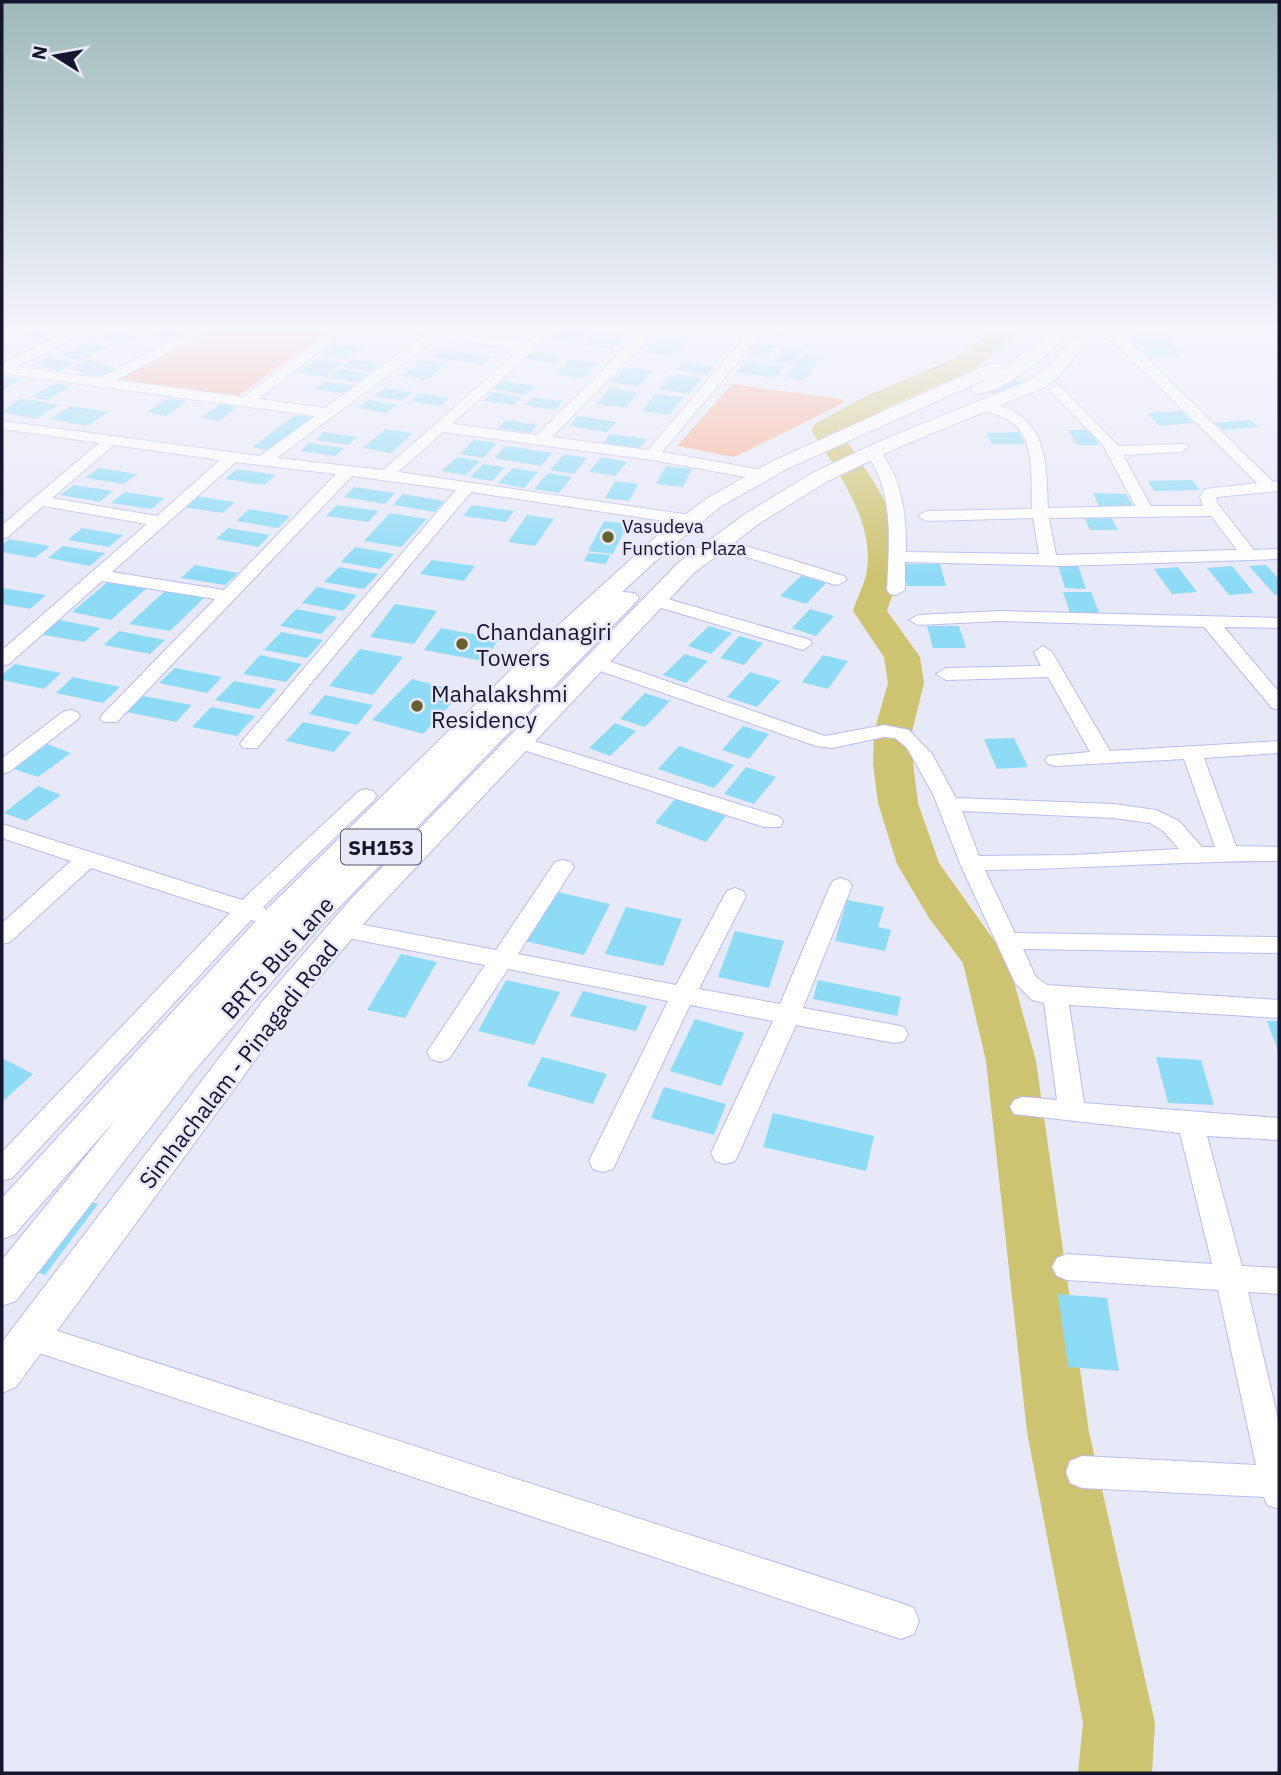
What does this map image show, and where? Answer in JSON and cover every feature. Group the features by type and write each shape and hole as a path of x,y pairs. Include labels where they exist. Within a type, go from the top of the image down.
{"main road":[{"name":"Simhachalam - Pinagadi Road","path":"2,1374 274,1010 343,929 654,600 717,542 779,499 814,463 874,421 897,411"},
{"path":"869,445 938,411"},
{"name":"Simhachalam - Pinagadi Road","path":"2,1223 275,919 538,657 690,520 762,475 814,463 972,411"},
{"name":"BRTS Bus Lane","path":"2,1289 182,1062 308,920 665,562 719,519 814,463"}],"street":[{"path":"311,411 327,413"},
{"path":"263,461 330,411"},
{"path":"386,475 457,411"},
{"path":"539,442 570,411"},
{"path":"652,455 690,411"},
{"path":"997,411 1023,424 1036,447 1038,514 1049,559"},
{"path":"1078,411 1113,451 1146,511"},
{"path":"1195,411 1275,486"},
{"path":"2,425 386,475 690,520"},
{"path":"439,427 652,455 762,475"},
{"path":"2,533 111,440"},
{"path":"869,445 884,462 895,491 896,590"},
{"path":"1113,451 1181,447"},
{"path":"2,660 233,457"},
{"path":"110,718 348,471"},
{"path":"1249,555 1209,503 1208,497 1211,492 1275,486"},
{"path":"250,744 466,488"},
{"path":"41,501 160,521"},
{"path":"926,516 1215,511"},
{"path":"717,542 838,580"},
{"path":"896,557 1063,561 1279,554"},
{"path":"99,575 228,596"},
{"path":"654,600 803,644"},
{"path":"918,620 1000,616 1279,623"},
{"path":"1211,623 1279,704"},
{"path":"1043,652 1103,757"},
{"path":"593,662 823,742 838,743 876,731 900,733 920,750 948,804 971,863 1027,983 1041,994 1055,997 1279,1009"},
{"path":"946,674 1054,671"},
{"path":"2,768 70,716"},
{"path":"518,742 772,822"},
{"path":"1055,760 1279,747"},
{"path":"1191,751 1228,853"},
{"path":"2,1170 246,910 366,796"},
{"path":"948,804 1114,811 1156,817 1171,826 1196,855"},
{"path":"2,831 275,919"},
{"path":"971,863 1072,862 1228,853 1279,854"},
{"path":"2,936 86,860"},
{"path":"440,1052 563,867"},
{"path":"725,1153 788,1016 841,886"},
{"path":"603,1161 682,997 735,896"},
{"path":"343,929 500,958 682,997 895,1034"},
{"path":"1007,941 1279,945"},
{"path":"1055,997 1072,1112"},
{"path":"1023,1107 1191,1124 1279,1129"},
{"path":"1082,1472 1279,1485 1191,1124"},
{"path":"1067,1267 1279,1282"},
{"path":"30,1336 901,1621"}],"shaded area":[{"path":"708,411 827,411 734,457 677,446"}],"building":[{"path":"4,411 49,411 36,419"},
{"path":"63,411 108,412 87,426 50,419"},
{"path":"149,411 173,411 165,416 147,412"},
{"path":"211,411 232,411 219,421 201,418"},
{"path":"642,411 673,411 670,415"},
{"path":"1181,411 1193,423 1159,426 1147,413"},
{"path":"295,415 313,418 270,451 252,447"},
{"path":"578,416 616,422 607,432 569,426"},
{"path":"506,420 537,425 530,433 498,428"},
{"path":"1250,420 1259,427 1223,430 1215,423"},
{"path":"385,429 413,433 391,453 363,448"},
{"path":"1068,430 1090,430 1099,445 1077,445"},
{"path":"324,432 357,437 348,445 315,440"},
{"path":"1019,432 1025,444 992,444 986,433"},
{"path":"610,434 647,439 640,448 603,443"},
{"path":"474,440 497,443 483,458 460,454"},
{"path":"309,443 344,448 335,456 300,451"},
{"path":"506,446 552,453 541,466 494,458"},
{"path":"564,454 587,458 574,474 550,470"},
{"path":"457,457 480,461 466,475 442,471"},
{"path":"601,457 627,462 615,476 589,472"},
{"path":"483,464 505,467 492,481 470,477"},
{"path":"666,466 692,469 683,487 656,484"},
{"path":"99,468 137,474 124,484 85,478"},
{"path":"513,468 538,472 524,488 498,483"},
{"path":"237,469 276,475 264,485 225,479"},
{"path":"548,473 572,477 559,493 534,489"},
{"path":"1192,480 1200,490 1154,491 1148,481"},
{"path":"615,481 638,484 629,501 605,498"},
{"path":"74,485 113,491 100,502 60,495"},
{"path":"354,487 395,493 385,504 344,497"},
{"path":"125,492 164,498 151,509 111,503"},
{"path":"1093,493 1126,494 1134,508 1100,508"},
{"path":"403,494 444,501 435,512 393,505"},
{"path":"195,496 235,502 223,513 182,507"},
{"path":"337,505 379,511 368,522 326,516"},
{"path":"472,505 514,511 506,522 463,516"},
{"path":"249,509 290,516 278,528 236,521"},
{"path":"390,513 427,519 401,547 364,541"},
{"path":"527,515 554,519 535,546 508,542"},
{"path":"1083,515 1110,515 1118,530 1090,530"},
{"name":"Vasudeva Function Plaza","path":"604,521 628,524 613,554 588,551"},
{"path":"82,528 123,535 109,547 68,540"},
{"path":"228,528 270,535 258,547 216,539"},
{"path":"9,539 50,546 35,558 2,552 2,545"},
{"path":"63,546 105,553 90,566 48,558"},
{"path":"355,547 394,554 380,569 341,562"},
{"path":"588,553 610,555 606,564 584,561"},
{"path":"432,560 475,566 464,581 420,574"},
{"path":"903,564 940,564 946,586 907,586"},
{"path":"195,565 238,573 225,585 181,578"},
{"path":"1058,565 1078,565 1086,589 1065,588"},
{"path":"1266,565 1279,579 1279,595 1275,595 1249,566"},
{"path":"1232,566 1254,593 1229,595 1207,568"},
{"path":"339,567 378,574 364,589 324,582"},
{"path":"1178,567 1197,592 1172,594 1154,569"},
{"path":"801,576 826,583 806,604 780,596"},
{"path":"110,580 148,587 111,620 72,612"},
{"path":"317,587 357,595 343,611 302,603"},
{"path":"2,588 46,595 30,609 2,604"},
{"path":"166,590 205,597 170,631 129,624"},
{"path":"1063,592 1091,592 1100,615 1071,615"},
{"path":"395,604 437,611 414,644 370,637"},
{"path":"296,609 337,617 321,634 280,626"},
{"path":"810,609 834,616 816,636 792,628"},
{"path":"55,619 100,628 84,642 38,634"},
{"path":"709,626 732,633 711,654 688,646"},
{"path":"927,626 959,626 966,648 933,648"},
{"name":"Chandanagiri Towers","path":"441,628 499,639 483,661 424,650"},
{"path":"119,631 165,640 150,654 104,645"},
{"path":"281,632 323,640 307,658 264,650"},
{"path":"739,636 763,643 744,665 720,658"},
{"path":"360,649 403,657 373,695 329,686"},
{"path":"685,654 708,661 686,683 663,675"},
{"path":"260,655 302,664 286,682 243,674"},
{"path":"823,655 848,661 828,689 802,682"},
{"path":"15,664 61,673 44,689 2,680 2,675"},
{"path":"175,668 222,677 207,693 159,683"},
{"path":"750,672 781,681 757,707 727,697"},
{"path":"73,677 120,687 103,703 56,693"},
{"name":"Mahalakshmi Residency","path":"412,679 462,692 423,734 372,720"},
{"path":"234,681 277,689 259,709 215,700"},
{"path":"645,693 670,701 645,727 620,719"},
{"path":"325,695 373,705 357,725 309,714"},
{"path":"143,696 192,705 176,722 127,712"},
{"path":"211,707 255,716 237,736 192,727"},
{"path":"303,722 351,732 334,752 286,741"},
{"path":"615,723 636,731 610,756 589,748"},
{"path":"743,726 769,734 749,759 722,750"},
{"path":"1014,738 1028,767 997,769 984,739"},
{"path":"47,744 71,753 38,777 14,769"},
{"path":"679,746 734,765 714,788 658,769"},
{"path":"746,767 776,777 754,804 724,794"},
{"path":"38,786 61,795 26,821 4,813"},
{"path":"675,799 726,816 706,842 655,823"},
{"path":"553,891 610,904 584,955 525,941"},
{"path":"847,900 884,907 878,927 891,930 885,951 835,941"},
{"path":"626,907 682,919 663,966 605,954"},
{"path":"735,931 784,941 769,988 718,977"},
{"path":"401,954 437,962 405,1018 367,1010"},
{"path":"506,980 560,992 534,1045 478,1031"},
{"path":"818,980 901,997 897,1016 813,999"},
{"path":"583,991 647,1006 636,1031 570,1016"},
{"path":"695,1019 744,1033 721,1086 670,1071"},
{"path":"1267,1021 1279,1021 1279,1053"},
{"path":"542,1057 607,1074 593,1104 527,1086"},
{"path":"1156,1057 1201,1060 1214,1105 1168,1103"},
{"path":"2,1058 33,1074 2,1102"},
{"path":"664,1087 726,1104 714,1135 651,1118"},
{"path":"773,1113 874,1136 866,1171 763,1147"},
{"path":"82,1199 98,1204 45,1275 29,1269"},
{"path":"1058,1294 1107,1298 1119,1371 1068,1367"}],"waterway":[{"path":"860,411 825,430 865,493 873,510 883,546 884,571 870,611 902,657 906,683 893,732 893,763 898,803 918,864 945,907 985,960 1011,1061 1058,1432 1119,1723 1115,1773"}],"place":[{"name":"Vasudeva Function Plaza","path":"608,537"},
{"name":"Chandanagiri Towers","path":"462,644"},
{"name":"Mahalakshmi Residency","path":"417,706"}]}
